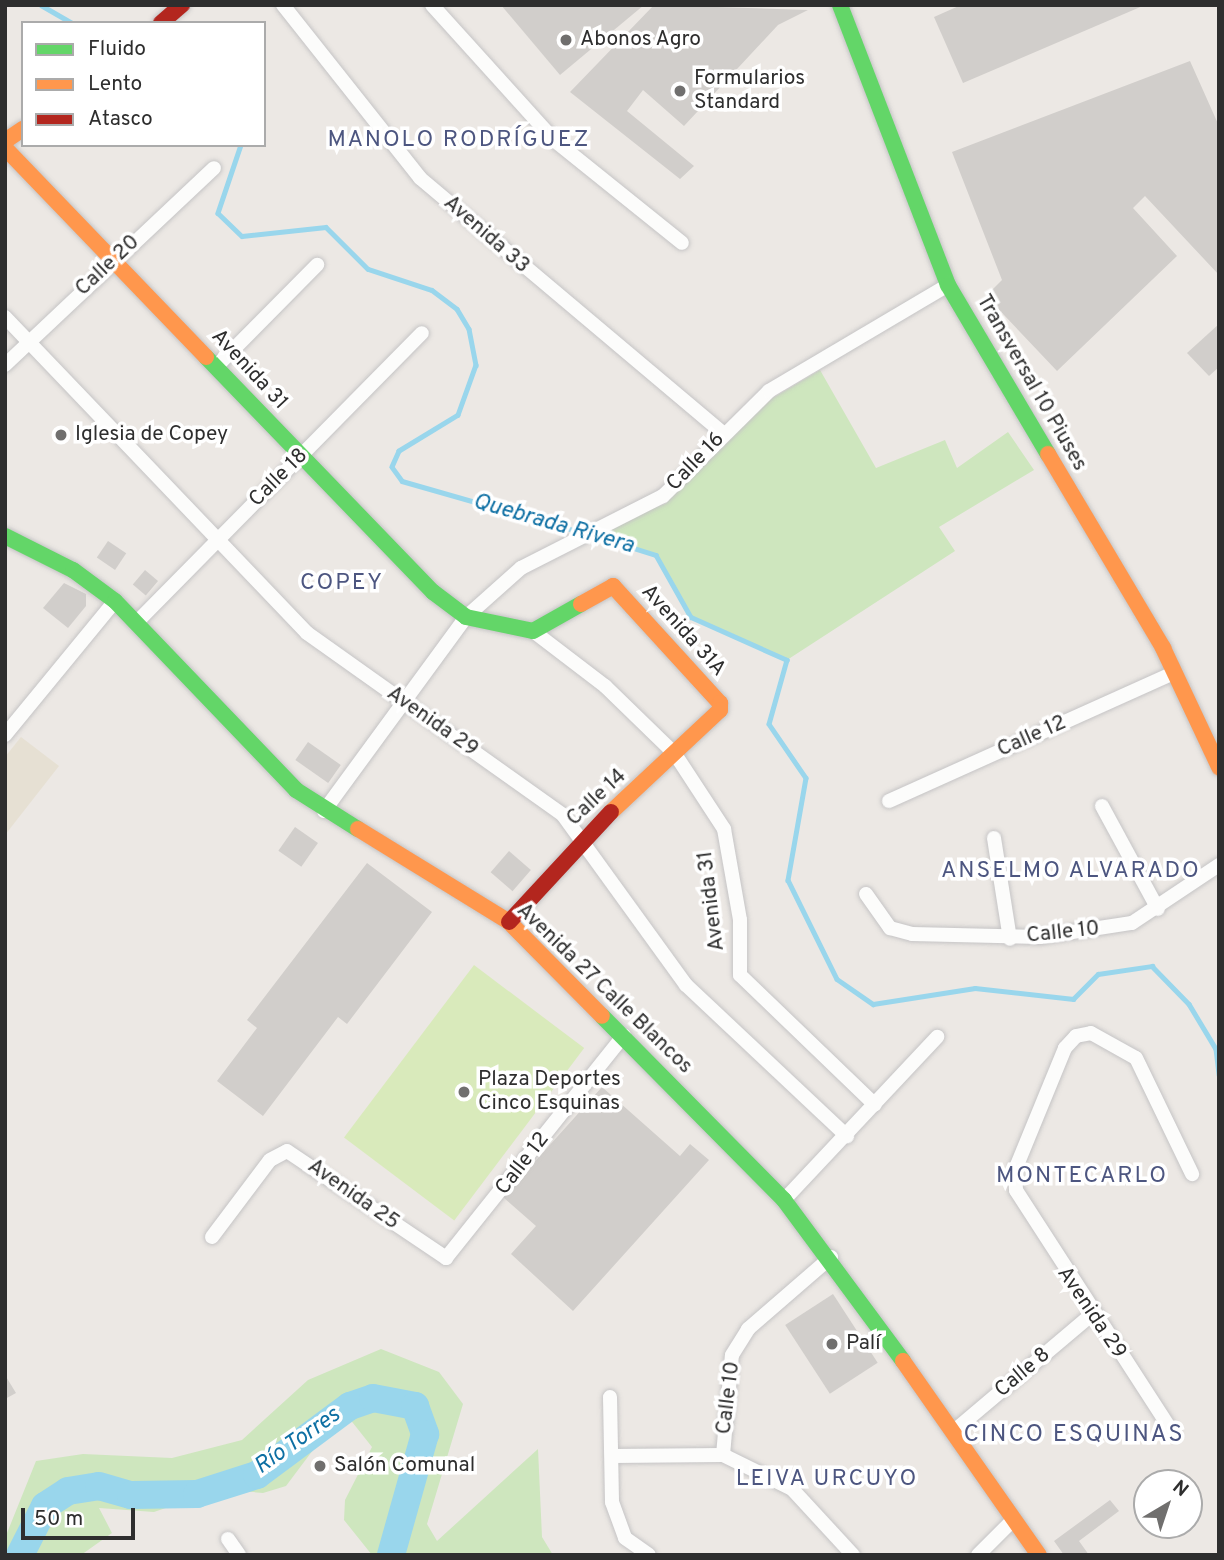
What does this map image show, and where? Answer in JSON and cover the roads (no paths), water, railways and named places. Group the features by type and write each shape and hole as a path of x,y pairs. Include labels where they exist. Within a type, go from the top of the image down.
{"street":[{"path":"163,21 182,5"},
{"name":"Avenida 33","path":"283,5 420,178 723,433"},
{"path":"432,5 554,140 682,243"},
{"name":"Transversal 10 Piuses","path":"840,5 948,285 1174,673 1219,767"},
{"path":"5,141 21,130"},
{"name":"Avenida 31","path":"5,148 115,258 301,456 367,531 466,617"},
{"name":"Calle 20","path":"5,365 115,258 214,168"},
{"path":"216,367 317,265"},
{"name":"Calle 16","path":"324,811 466,617 521,568 605,521 663,496 723,433 785,380 948,285"},
{"name":"Avenida 29","path":"5,317 307,633 584,836 686,985 847,1136"},
{"name":"Calle 18","path":"136,623 422,333"},
{"name":"Avenida 27 Calle Blancos","path":"8,542 72,570 114,601 262,762 324,811 509,922 624,1035 784,1200 831,1257 955,1430 1040,1555"},
{"name":"Avenida 31A","path":"533,631 609,586 718,701 720,710"},
{"path":"5,735 114,601"},
{"path":"466,617 533,631"},
{"name":"Avenida 31","path":"533,631 605,687 675,754 724,829 740,920 740,975 875,1105"},
{"name":"Calle 12","path":"889,801 1174,673"},
{"name":"Calle 14","path":"509,922 584,836 720,710"},
{"path":"1102,806 1158,909"},
{"path":"994,838 1010,939"},
{"name":"Calle 10","path":"866,894 890,928 1010,939 1103,930 1158,909 1219,865"},
{"name":"Avenida 29","path":"1173,1433 1091,1315 1016,1190 1015,1170 1065,1048 1076,1036 1091,1034 1136,1058 1192,1174"},
{"name":"Calle 12","path":"446,1258 624,1035"},
{"path":"784,1200 847,1136 937,1037"},
{"name":"Avenida 25","path":"212,1237 270,1160 287,1151 446,1258"},
{"name":"Calle 10","path":"723,1455 732,1355 748,1329 831,1257"},
{"name":"Calle 8","path":"955,1430 1091,1315"},
{"path":"610,1397 612,1502 625,1538 649,1555"},
{"path":"612,1456 723,1455 792,1489 853,1555"},
{"path":"978,1555 1014,1519"},
{"path":"228,1539 239,1555"}],"waterway":[{"name":"Quebrada Rivera","path":"41,5 69,21"},
{"name":"Quebrada Rivera","path":"240,147 218,213 242,236 326,227 368,269 432,290 457,309 469,329 476,365 458,415 399,451 392,467 402,481 583,533"},
{"name":"Quebrada Rivera","path":"592,535 656,555 691,617 787,660 769,724 806,778 788,880 837,979 873,1004 975,988 1073,999 1098,974 1152,966 1189,1004 1216,1049 1219,1075"},
{"name":"Río Torres","path":"20,1555 45,1506 68,1491 99,1486 131,1495 197,1494 257,1475 350,1406 373,1398 415,1406 425,1434 391,1555"}],"place":[{"name":"Abonos Agro","path":"566,40"},
{"name":"Formularios Standard","path":"680,91"},
{"name":"Iglesia de Copey","path":"61,435"},
{"name":"Plaza Deportes Cinco Esquinas","path":"464,1092"},
{"name":"Palí","path":"832,1344"},
{"name":"Salón Comunal","path":"320,1466"}],"district":[{"name":"MANOLO RODRÍGUEZ","path":"459,141"},
{"name":"COPEY","path":"342,584"},
{"name":"ANSELMO ALVARADO","path":"1071,872"},
{"name":"MONTECARLO","path":"1082,1177"},
{"name":"CINCO ESQUINAS","path":"1074,1436"},
{"name":"LEIVA URCUYO","path":"827,1480"}]}
